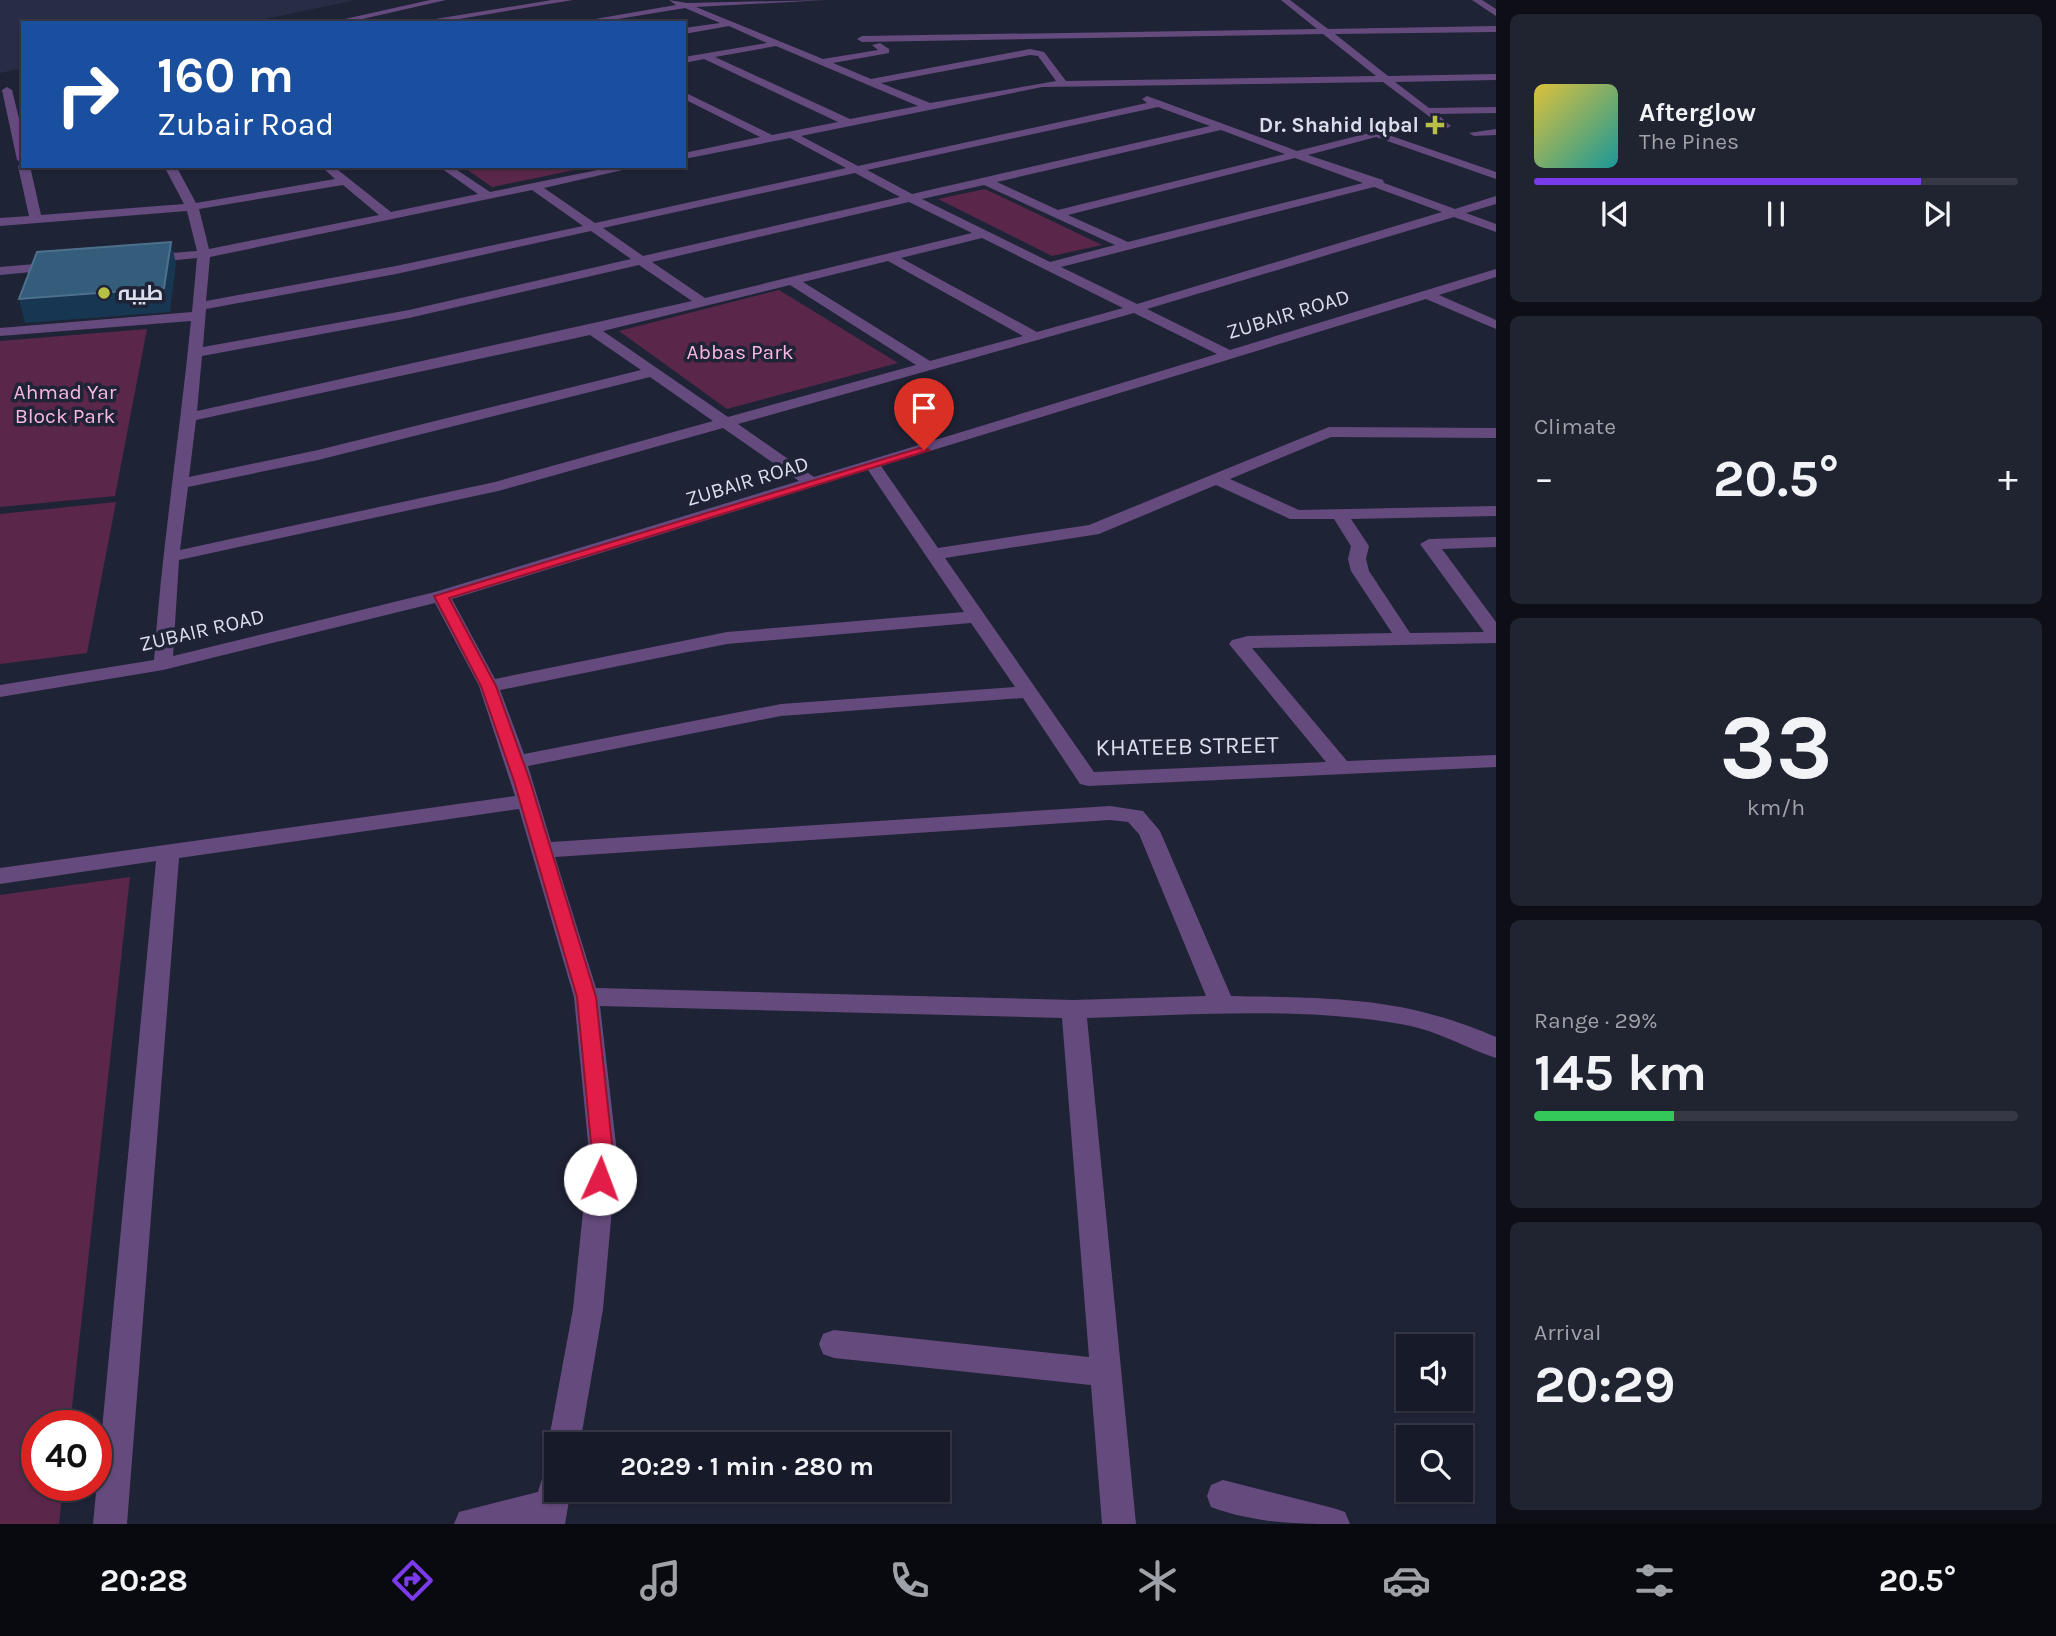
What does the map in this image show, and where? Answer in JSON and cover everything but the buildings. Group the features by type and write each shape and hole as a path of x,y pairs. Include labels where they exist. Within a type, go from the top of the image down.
{"street":[{"path":"341,21 442,0"},
{"path":"428,21 569,0"},
{"path":"673,0 930,107"},
{"path":"588,21 715,1 822,0"},
{"path":"1285,0 1446,126"},
{"path":"1476,0 1496,13"},
{"path":"686,31 728,24"},
{"path":"885,49 862,39 1496,29"},
{"path":"822,62 932,38"},
{"path":"686,60 777,44"},
{"path":"870,82 1030,52 1041,54 1063,83"},
{"path":"704,57 849,123"},
{"path":"687,154 1042,84 1496,77"},
{"path":"1117,83 1119,89 1379,182 1496,228"},
{"path":"4,91 21,153"},
{"path":"686,96 772,139"},
{"path":"0,332 200,311 1160,103"},
{"path":"1427,111 1496,110"},
{"path":"194,353 409,314 1224,126"},
{"path":"1474,133 1496,132"},
{"path":"1056,214 1377,134 1496,176"},
{"path":"792,135 912,199 1230,355"},
{"path":"24,168 36,219"},
{"path":"163,664 170,557 189,417 204,254 192,207 171,168"},
{"path":"329,168 390,217"},
{"path":"446,168 489,197"},
{"path":"136,260 204,254 625,168"},
{"path":"0,222 192,207 345,181"},
{"path":"988,181 1126,246"},
{"path":"1049,266 1379,182"},
{"path":"535,187 591,228 704,303"},
{"path":"170,557 498,486 1134,309 1496,200"},
{"path":"189,417 592,330 983,234"},
{"path":"890,257 1034,336"},
{"path":"0,271 68,265"},
{"name":"ZUBAIR ROAD","path":"0,691 163,664 441,596 873,466 1496,273"},
{"path":"792,281 928,366"},
{"path":"1428,295 1496,325"},
{"path":"592,330 814,484"},
{"path":"180,484 318,455 652,372"},
{"path":"933,554 1093,530 1329,432 1489,433 1496,452"},
{"name":"KHATEEB STREET","path":"873,466 1088,779 1496,761"},
{"path":"1218,480 1296,515 1496,511"},
{"path":"1340,516 1360,546 1357,559 1360,571 1405,639"},
{"path":"1496,541 1429,544 1496,634"},
{"path":"441,596 489,686 516,762 586,997 603,1153 588,1309 566,1432"},
{"path":"489,686 727,638 977,617"},
{"path":"1342,768 1239,644 1496,634"},
{"path":"516,762 781,710 1028,692"},
{"path":"1088,779 1110,813"},
{"path":"0,876 528,801"},
{"path":"543,850 1110,813 1135,816 1149,831 1222,1005"},
{"path":"110,1524 168,853"},
{"path":"586,997 1074,1009 1222,1005 1353,1008 1409,1016 1455,1030 1496,1048"},
{"path":"1074,1009 1119,1524"},
{"path":"834,1344 1106,1373"},
{"path":"1223,1496 1333,1524"},
{"path":"471,1524 552,1504"}],"shaded area":[{"path":"0,0 356,0 255,21 21,21 21,68 0,73"}],"green space":[{"path":"465,168 584,168 492,187"},
{"path":"985,189 1102,245 1052,256 938,199"},
{"name":"Abbas Park","path":"779,290 898,363 727,409 619,331"},
{"name":"Ahmad Yar Block Park","path":"147,329 115,496 0,507 0,341"},
{"path":"116,502 87,653 0,664 0,514"},
{"path":"130,877 72,1410 21,1410 21,1501 61,1501 59,1524 0,1524 0,895"}],"place":[{"name":"Dr. Shahid Iqbal","path":"1435,125"},
{"name":"طیبہ","path":"104,293"}],"route":[{"path":"600,1179 603,1153 586,997 522,781 489,686 441,596 924,450"}]}
